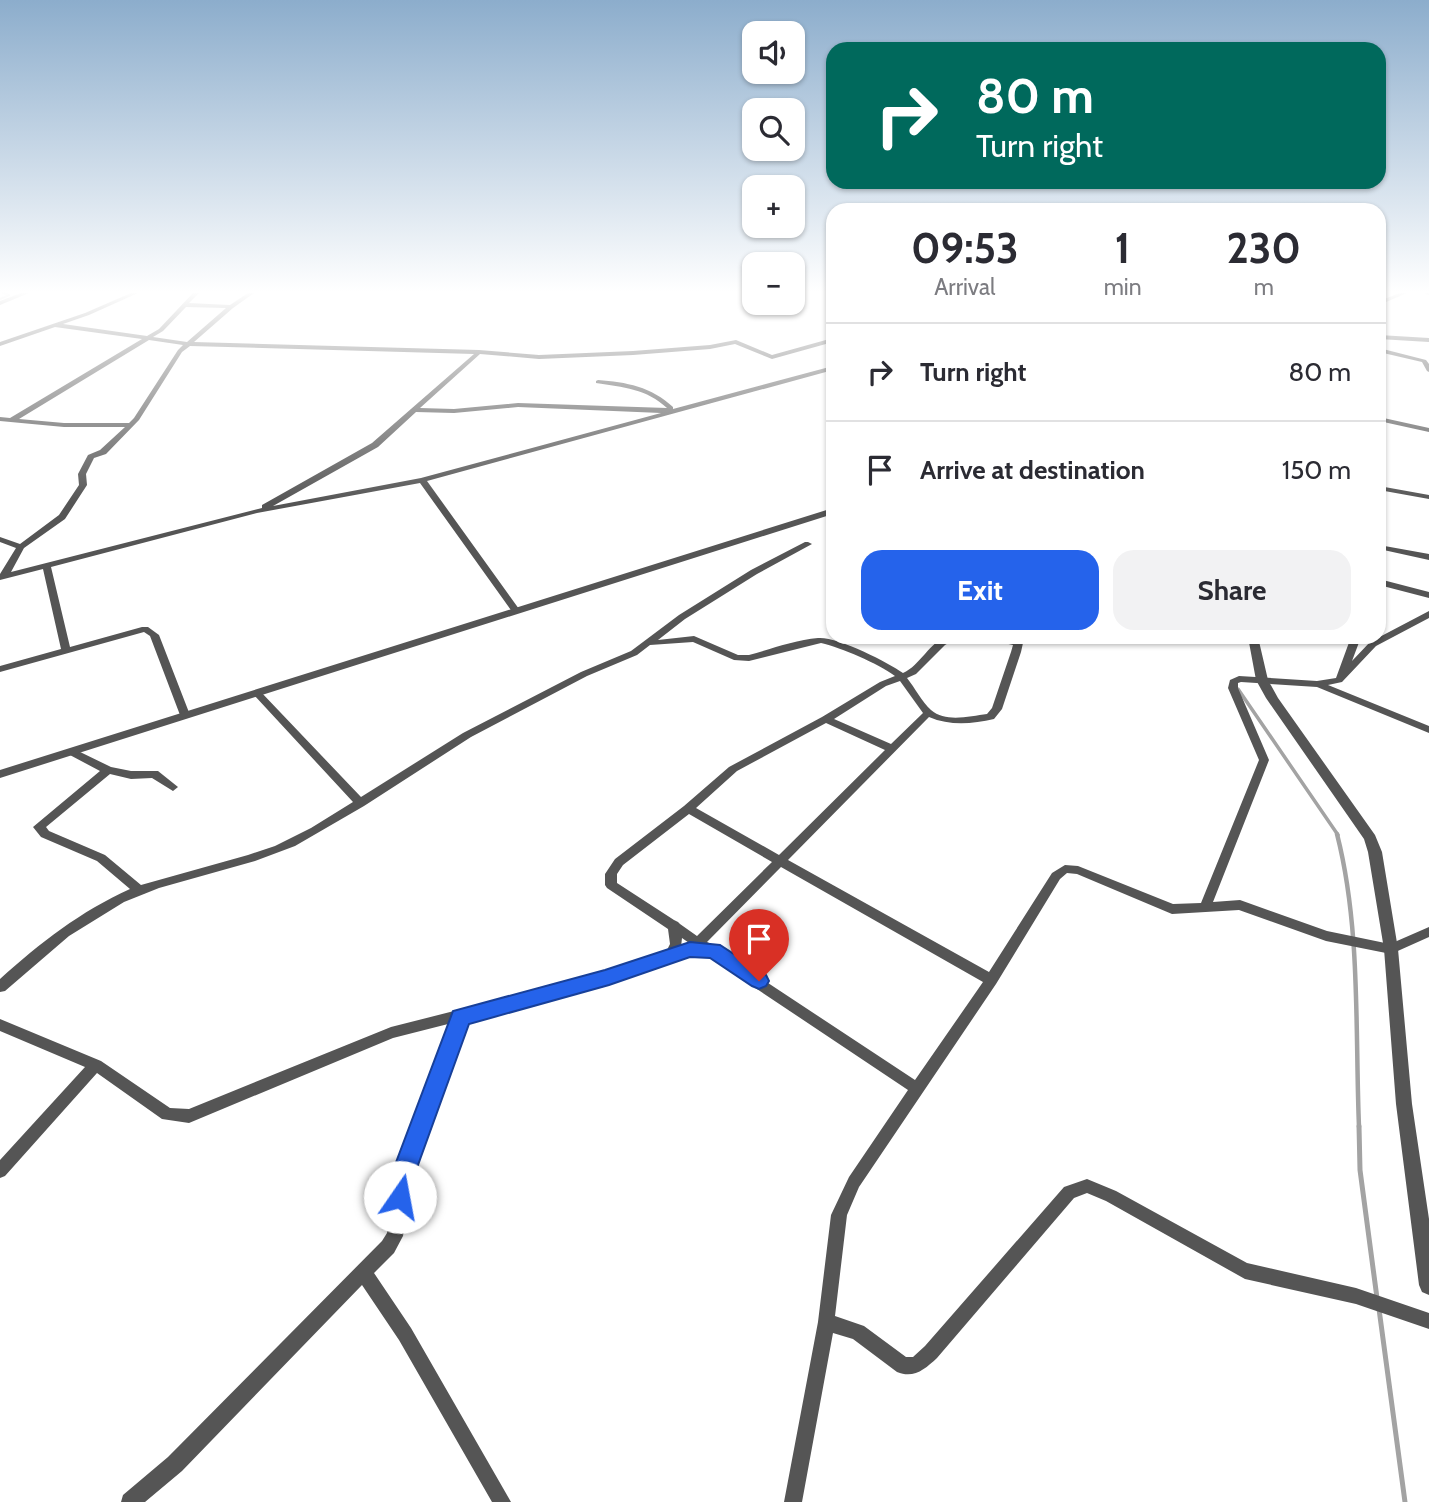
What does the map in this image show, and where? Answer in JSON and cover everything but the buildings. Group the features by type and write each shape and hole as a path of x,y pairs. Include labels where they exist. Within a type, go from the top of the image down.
{"street":[{"path":"10,421 106,363"},
{"path":"2,576 21,547 62,517 85,481 82,474 91,457 103,452 136,419 172,363"},
{"path":"257,511 375,445 467,363"},
{"path":"2,576 257,511 422,480 826,370"},
{"path":"598,382 636,387 666,402 671,412"},
{"path":"414,410 454,411 518,405 671,412"},
{"path":"0,419 129,425"},
{"path":"1386,421 1429,430"},
{"path":"422,480 516,611"},
{"path":"1386,489 1429,498"},
{"path":"0,774 826,513"},
{"path":"0,540 21,547"},
{"path":"0,987 42,948 107,905 139,890 267,853 303,838 467,735 584,674 634,653 682,617 754,572 808,544"},
{"path":"1386,549 1429,557"},
{"path":"46,565 66,649"},
{"path":"1386,584 1429,596"},
{"path":"1386,637 1429,614"},
{"path":"0,669 138,630 150,631 154,635 185,715"},
{"path":"649,643 694,639 737,657 749,658 821,640 826,642"},
{"path":"831,644 889,667 901,676 929,713 942,719 967,721 990,717 998,709 1018,644"},
{"path":"918,1089 700,941 611,885 611,874 620,862 688,809 733,769 901,676 913,672 941,644"},
{"path":"1254,644 1262,680 1373,845 1391,949 1404,1104 1429,1285"},
{"path":"1339,680 1353,644"},
{"path":"1205,907 1264,760 1233,688 1233,682 1240,679 1317,684 1339,680 1373,644"},
{"path":"1317,684 1429,730"},
{"path":"257,693 360,803"},
{"path":"700,941 929,713"},
{"path":"826,719 893,749"},
{"path":"72,752 108,771 131,775 154,774 173,788"},
{"path":"108,771 40,827 44,834 106,861 139,890"},
{"path":"688,809 991,980"},
{"path":"793,1502 792,1494 826,1322 839,1214 854,1182 991,980 1056,876 1065,869 1078,870 1172,909 1240,905 1326,936 1391,949 1429,932"},
{"path":"671,955 676,944 674,925"},
{"path":"0,1025 96,1065 167,1114 189,1116 391,1033 609,977 690,950 713,950"},
{"path":"130,1502 175,1464 388,1247 395,1236 407,1165 461,1017"},
{"path":"0,1171 96,1065"},
{"path":"826,1322 858,1332 903,1366 917,1365 1069,1192 1087,1186 1111,1196 1245,1271 1356,1296 1429,1321"},
{"path":"363,1271 405,1334 502,1502"}],"waterway":[{"path":"1238,689 1338,835"},
{"path":"1337,834 1350,906 1356,979 1359,1127"},
{"path":"1359,1126 1360,1170 1377,1298"},
{"path":"1379,1309 1405,1502"}],"route":[{"path":"400,1197 407,1165 461,1017 609,977 690,950 713,950 759,981"}]}
